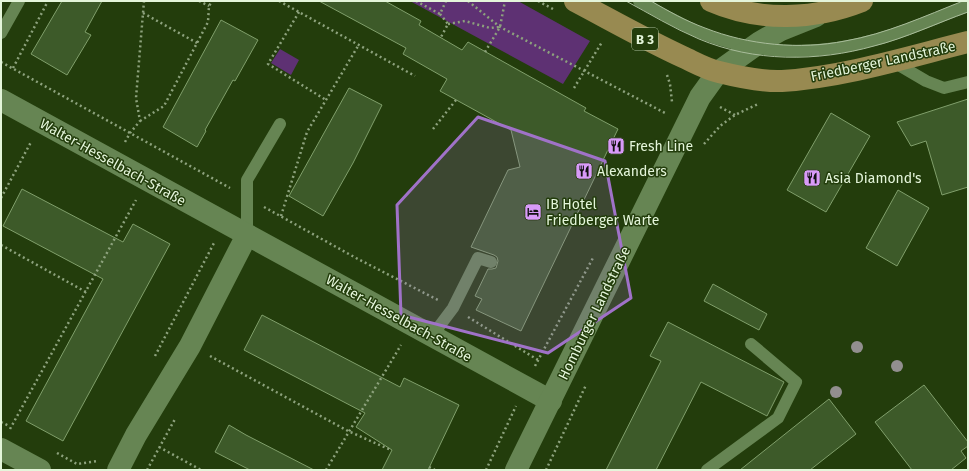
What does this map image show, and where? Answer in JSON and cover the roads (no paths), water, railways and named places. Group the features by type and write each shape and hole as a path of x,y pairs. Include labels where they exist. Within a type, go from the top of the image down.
{"main road":[{"name":"Friedberger Landstraße","path":"576,1 660,47 718,72 753,79 780,81 852,71 968,42"},
{"path":"711,1 734,10 770,16 788,17 825,12 848,7 862,1"}],"street":[{"name":"Homburger Landstraße","path":"516,470 700,97 718,72 752,47 781,30 825,12"},
{"name":"Walter-Hesselbach-Straße","path":"1,100 551,401"},
{"path":"109,465 136,435 190,346 247,234"},
{"path":"4,441 40,470"}],"lane":[{"path":"1,33 19,1"},
{"name":"Friedberger Landstraße","path":"639,1 681,24 702,33 752,47 803,52 848,46 890,35 968,6"},
{"path":"891,61 926,81 944,88 968,82"},
{"path":"247,234 247,180 280,124"},
{"path":"432,336 453,308 478,258 491,262"},
{"path":"707,470 778,418 796,382 751,344"}],"tram line":[{"path":"626,1 680,30 720,47 764,56 786,57 830,55 874,46 910,35 968,12"},
{"path":"651,1 691,22 722,34 756,42 792,45 828,44 860,38 905,24 963,1"}],"place":[{"name":"Fresh Line","path":"616,146"},
{"name":"Alexanders","path":"584,171"},
{"name":"Asia Diamond's","path":"812,178"},
{"name":"IB Hotel Friedberger Warte","path":"533,212"}]}
